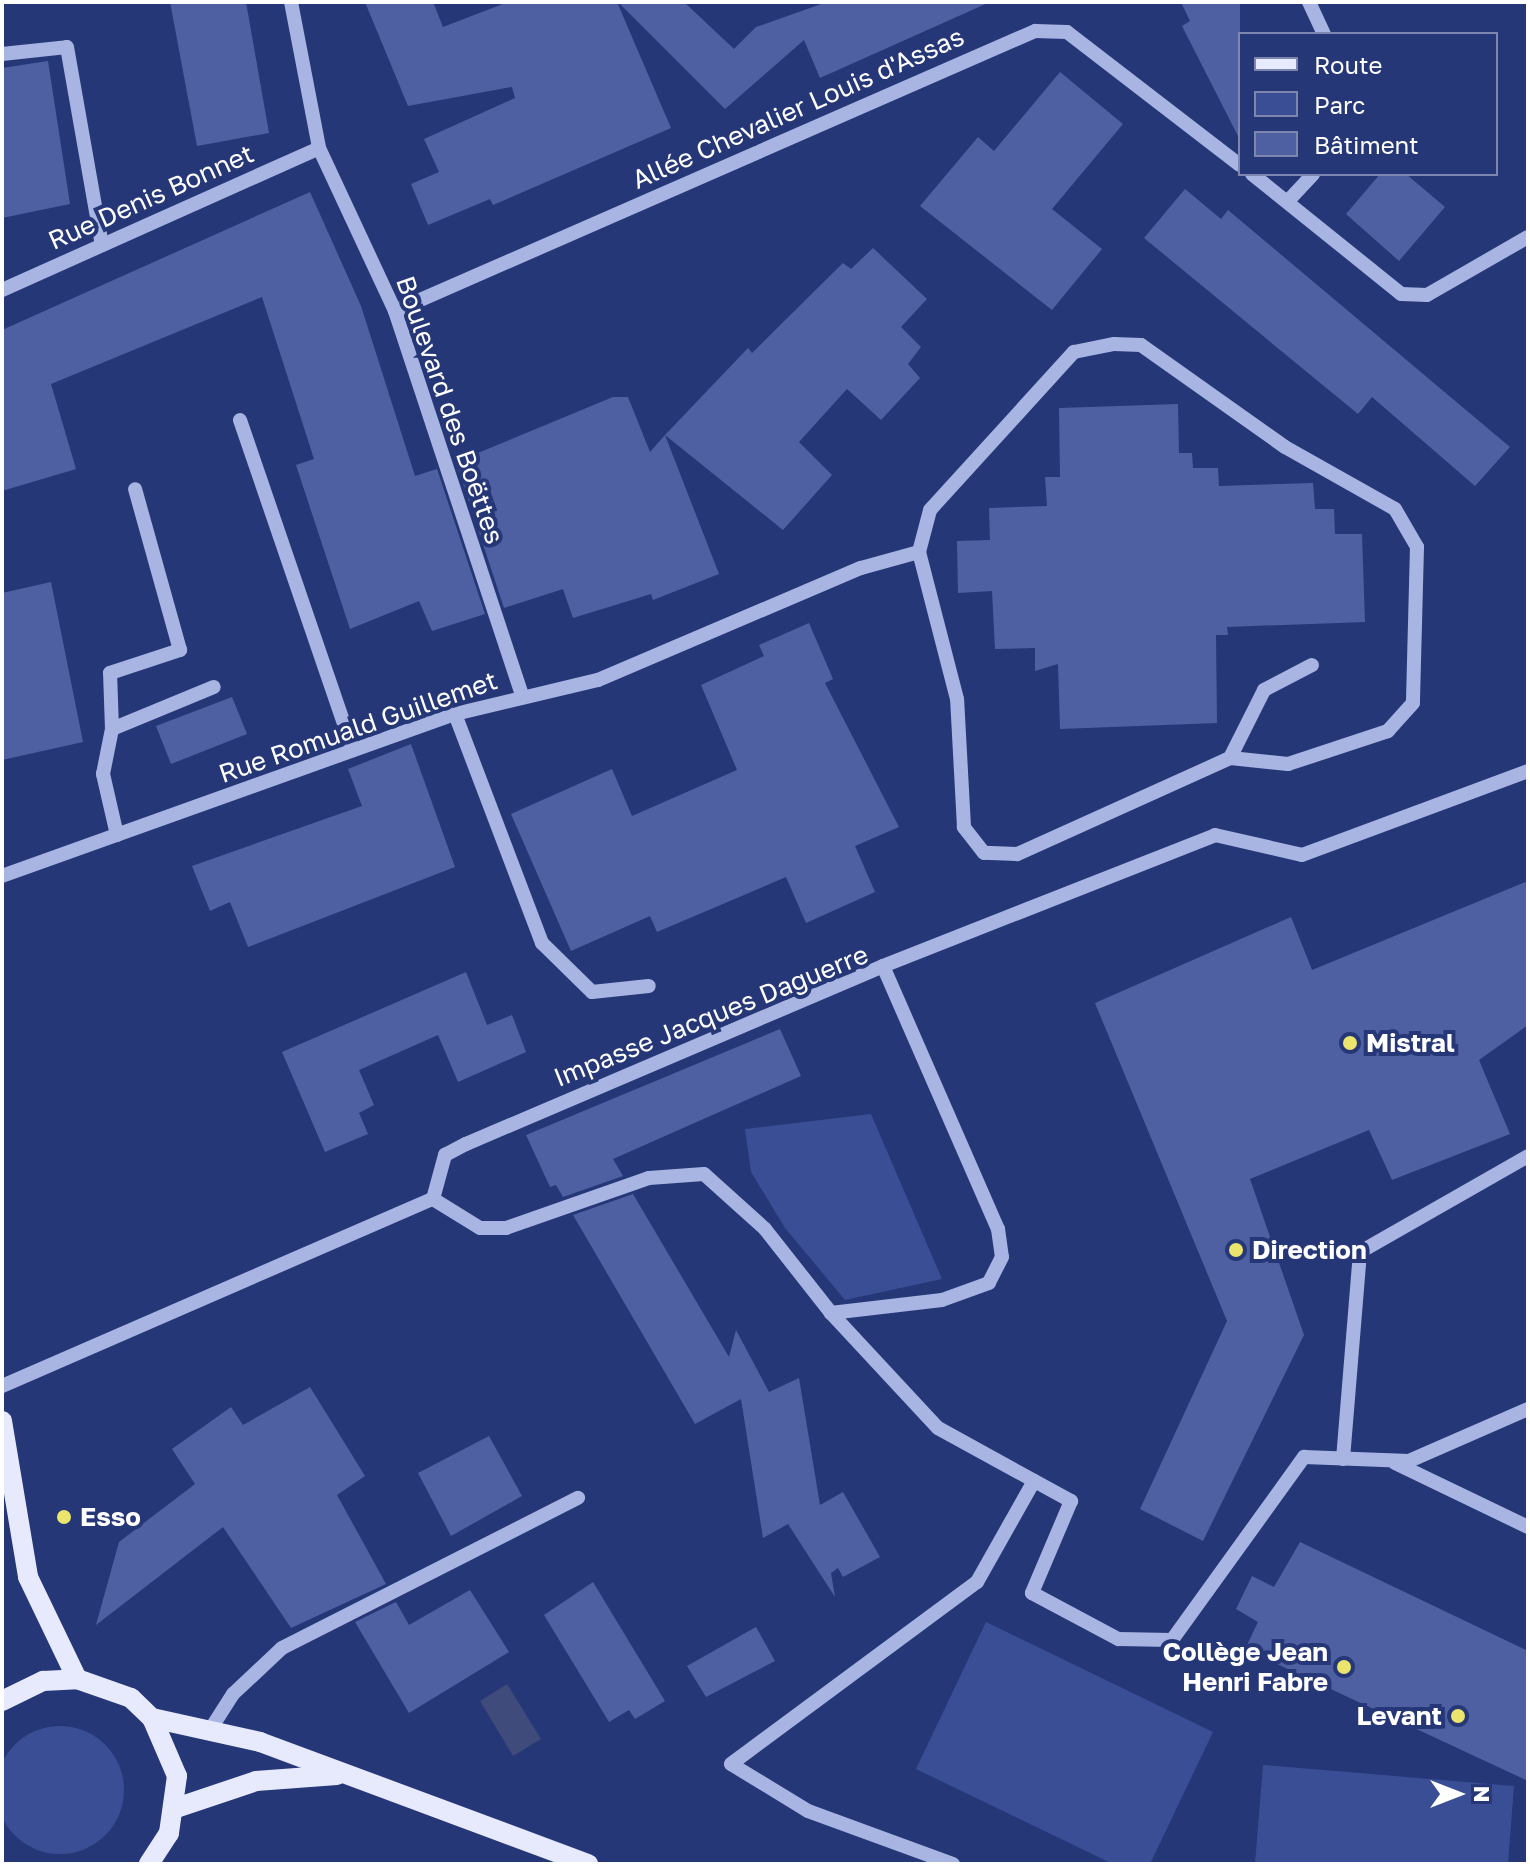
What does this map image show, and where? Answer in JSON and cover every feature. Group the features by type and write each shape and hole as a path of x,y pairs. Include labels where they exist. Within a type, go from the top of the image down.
{"main road":[{"path":"2,1421 28,1577 77,1679"},
{"path":"2,1701 43,1681 77,1679 131,1698 152,1718 177,1776 176,1808 149,1864"},
{"path":"152,1718 210,1730 345,1774 588,1864"},
{"path":"176,1808 256,1781 345,1774"}],"street":[{"path":"1309,2 1323,32"},
{"name":"Boulevard des Boëttes","path":"293,3 319,148 395,311 523,697"},
{"name":"Allée Chevalier Louis d'Assas","path":"395,311 1035,31 1067,32 1238,163"},
{"path":"2,54 67,47 102,245"},
{"name":"Rue Denis Bonnet","path":"2,290 319,148"},
{"path":"1255,176 1401,294 1427,295 1528,237"},
{"path":"1288,201 1311,176"},
{"path":"1114,344 1141,345 1285,447 1395,509 1417,547 1413,703 1388,731 1288,764 1230,758 1017,854 984,853 964,827 957,699 919,552 930,510 1074,352 1114,344"},
{"path":"240,420 353,750"},
{"path":"117,835 103,774 112,729 110,673 180,650 135,489"},
{"name":"Rue Romuald Guillemet","path":"2,876 455,714 598,680 861,568 919,552"},
{"path":"1230,758 1264,690 1312,665"},
{"path":"112,729 214,687"},
{"path":"455,714 542,943 592,992 649,986"},
{"path":"883,966 1215,835 1302,855 1528,771"},
{"name":"Impasse Jacques Daguerre","path":"433,1199 445,1155 883,966 998,1229 1002,1257 989,1283 942,1300 831,1313"},
{"path":"1343,1459 1360,1252 1528,1156"},
{"path":"2,1386 433,1199 480,1228 506,1228 649,1178 704,1174 765,1229 831,1313 938,1428 1071,1501 1032,1593 1118,1639 1172,1640 1304,1457 1409,1461 1528,1409"},
{"path":"1389,1460 1528,1527"},
{"path":"953,1864 808,1811 731,1764 977,1582 1034,1481"},
{"path":"210,1730 233,1694 282,1648 578,1498"}],"green space":[{"path":"871,1114 942,1279 845,1300 785,1228 751,1172 745,1129"},
{"path":"986,1622 1213,1732 1150,1864 1113,1864 916,1769"},
{"path":"48,1727 72,1727 95,1737 113,1755 123,1778 123,1802 113,1825 95,1843 72,1853 48,1853 25,1843 7,1825 -1,1808 -1,1772 7,1755 25,1737"},
{"path":"1263,1765 1514,1786 1508,1864 1255,1864"}],"shaded area":[{"path":"507,1684 541,1739 513,1756 480,1701"}],"building":[{"path":"170,2 246,2 269,133 197,146"},
{"path":"365,2 433,2 443,27 508,2 617,2 671,128 493,205 490,199 428,225 411,184 439,172 424,139 515,98 512,87 408,106"},
{"path":"618,2 684,2 734,49 756,27 827,2 990,2 820,78 804,40 725,109"},
{"path":"1181,2 1240,2 1238,136 1182,26 1190,21"},
{"path":"48,61 70,204 2,218 2,68"},
{"path":"1060,72 1123,124 1052,209 1102,249 1052,310 920,206 978,137 994,151"},
{"path":"1378,176 1408,176 1445,207 1399,261 1346,214"},
{"path":"1185,189 1221,219 1228,210 1510,447 1475,486 1372,397 1358,414 1144,238"},
{"path":"310,192 361,306 415,476 437,469 485,614 432,631 419,601 350,629 296,465 314,459 262,297 51,384 76,469 2,491 2,330"},
{"path":"873,248 927,299 901,327 921,347 908,364 920,378 881,420 847,389 799,442 832,475 783,530 665,435 748,348 752,353 843,263 851,269"},
{"path":"613,397 628,397 650,452 665,435 719,574 653,600 651,594 573,618 563,589 504,608 456,462"},
{"path":"1178,404 1179,453 1192,453 1193,468 1218,468 1219,486 1313,483 1315,509 1334,509 1335,534 1362,534 1365,622 1227,627 1228,635 1216,635 1217,723 1060,729 1058,664 1035,671 1035,648 995,649 992,591 958,593 957,541 990,540 989,508 1047,506 1045,477 1060,477 1059,408"},
{"path":"51,582 83,742 2,760 2,593"},
{"path":"809,623 833,679 825,683 899,827 855,846 875,892 806,923 786,877 657,932 650,916 571,951 511,814 612,769 632,816 737,770 701,685 764,656 759,645"},
{"path":"232,697 247,734 171,764 156,726"},
{"path":"411,744 455,867 248,947 230,902 210,911 192,866 362,806 348,769"},
{"name":"Mistral","path":"1528,881 1528,1025 1479,1060 1510,1134 1392,1180 1369,1130 1250,1179 1304,1335 1203,1541 1140,1509 1227,1321 1095,1003 1291,917 1312,970"},
{"path":"466,972 487,1025 512,1015 526,1052 458,1082 438,1035 359,1070 374,1105 359,1113 368,1134 325,1152 282,1052"},
{"path":"780,1029 801,1076 613,1159 623,1176 563,1197 556,1185 550,1187 526,1135"},
{"path":"633,1194 729,1357 736,1330 769,1392 799,1378 820,1505 843,1492 880,1557 843,1577 838,1568 831,1573 835,1597 788,1524 763,1538 741,1399 695,1424 573,1215"},
{"path":"310,1387 365,1476 337,1495 386,1584 291,1628 223,1527 96,1625 119,1542 195,1484 172,1449 231,1407 243,1425"},
{"path":"489,1436 522,1496 451,1536 418,1473"},
{"name":"Levant","path":"1300,1542 1528,1651 1528,1781 1245,1649 1258,1622 1236,1609 1252,1576 1274,1587"},
{"path":"593,1582 665,1701 635,1719 629,1710 609,1722 544,1615"},
{"path":"470,1590 509,1652 409,1713 355,1622 396,1602 409,1625"},
{"path":"756,1627 775,1661 706,1697 687,1666"}],"place":[{"name":"Mistral","path":"1350,1043"},
{"name":"Direction","path":"1236,1250"},
{"name":"Esso","path":"64,1517"},
{"name":"Collège Jean Henri Fabre","path":"1344,1667"},
{"name":"Levant","path":"1458,1716"}]}
